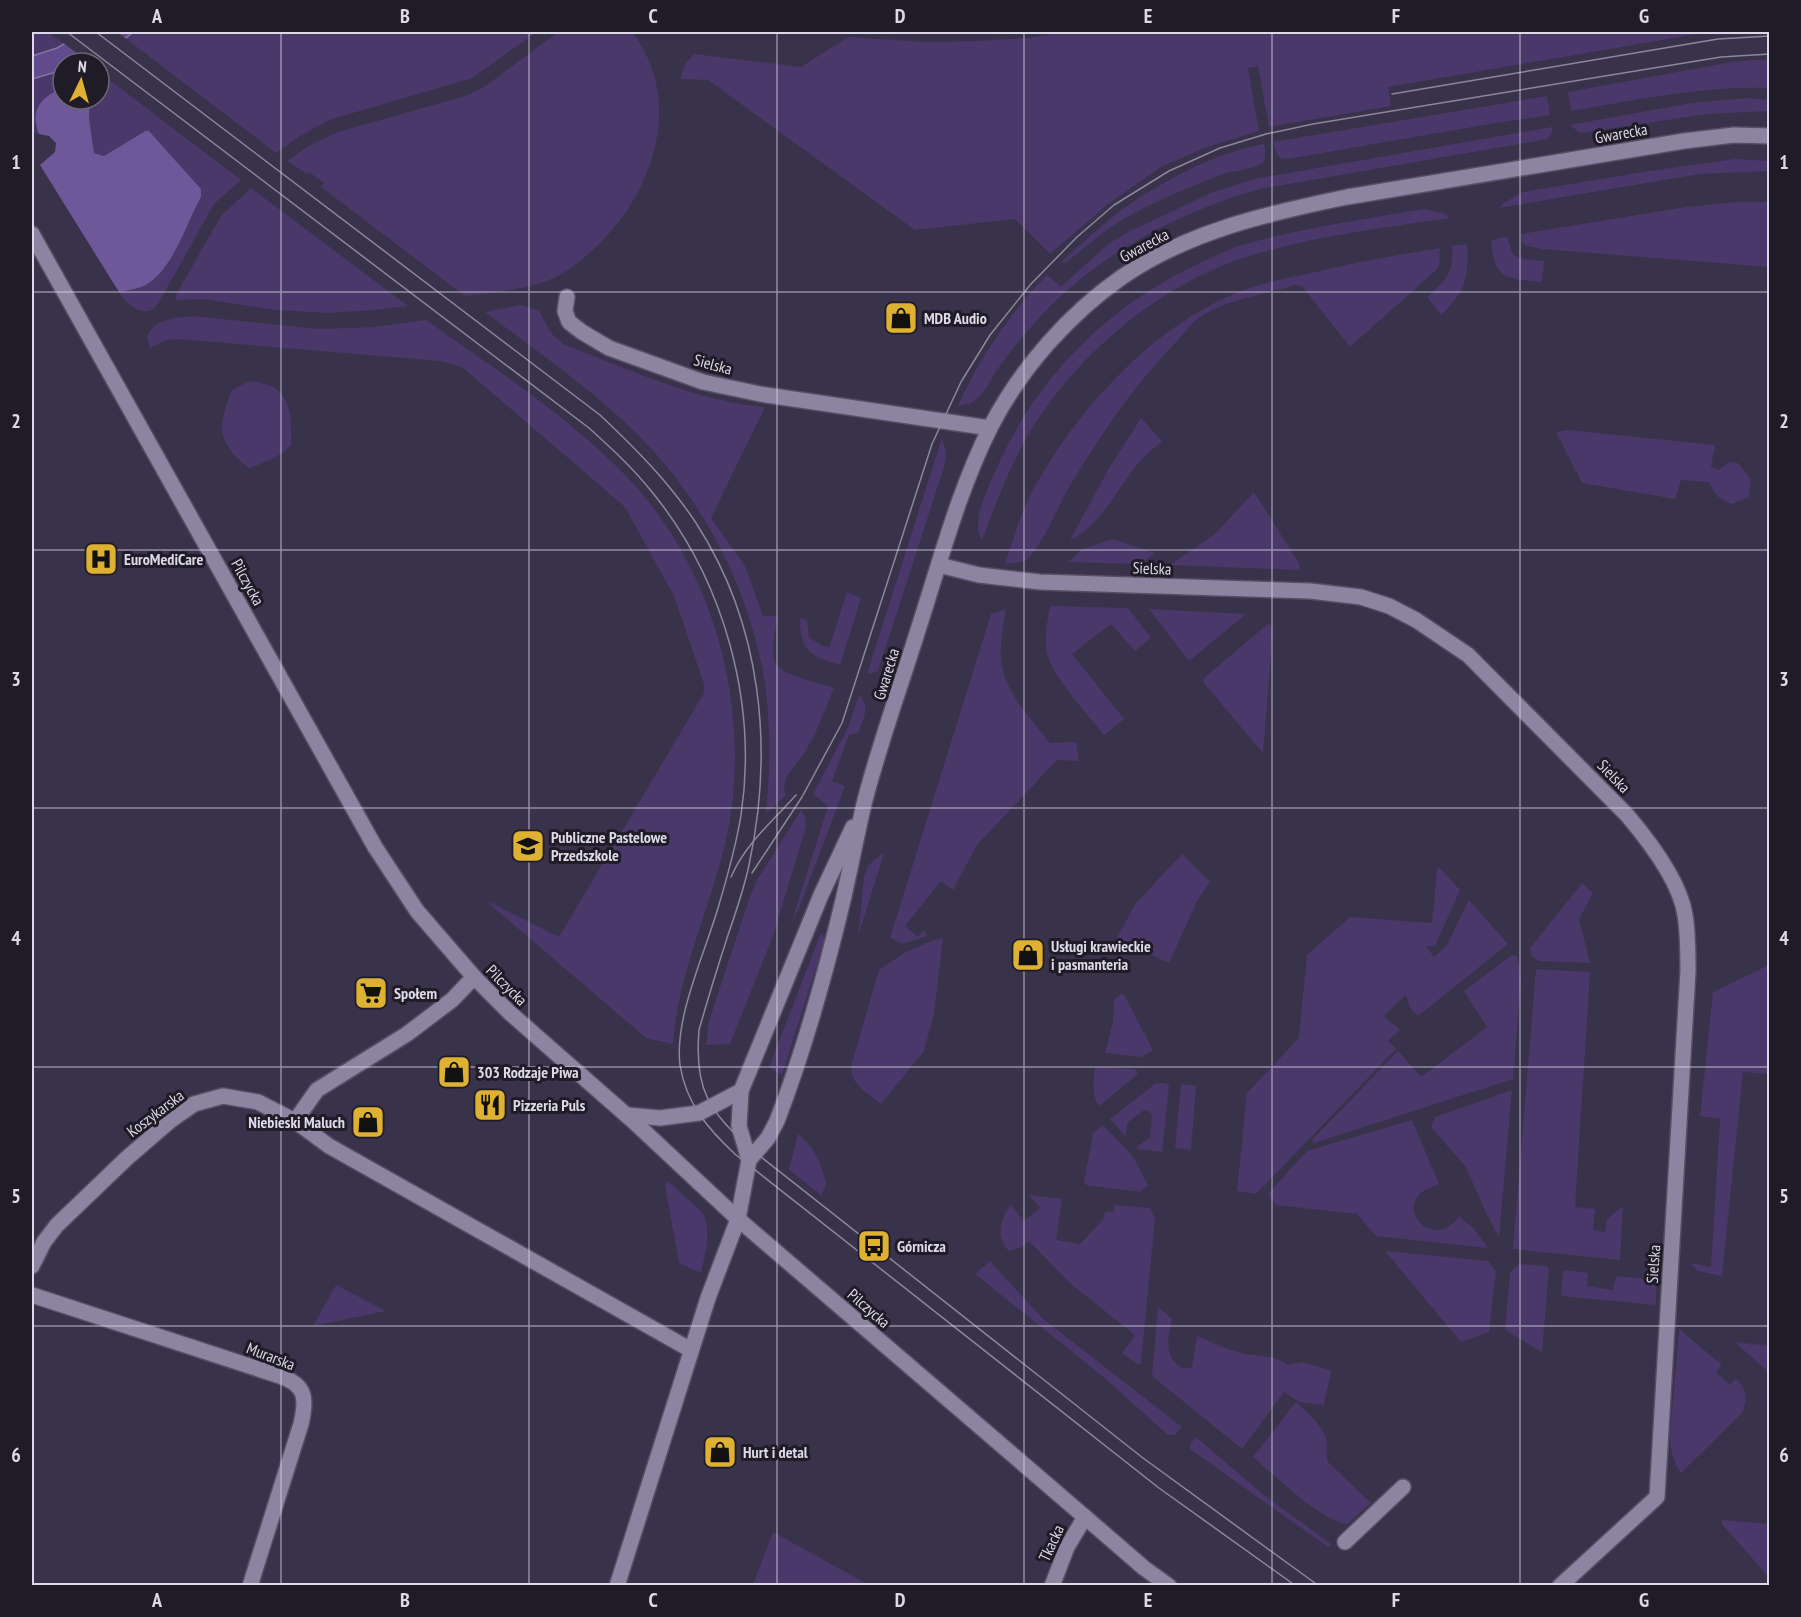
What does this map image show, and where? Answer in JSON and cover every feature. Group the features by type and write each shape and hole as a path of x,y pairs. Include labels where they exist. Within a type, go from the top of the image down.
{"street":[{"name":"Gwarecka","path":"749,1160 768,1138 777,1120 821,988 865,803 960,501 990,428 1025,372 1058,333 1093,300 1123,277 1161,255 1245,220 1358,195 1684,141 1734,135 1770,136"},
{"name":"Pilczycka","path":"32,234 375,847 417,911 474,977 510,1013 627,1115 738,1219 1144,1568 1169,1586"},
{"name":"Sielska","path":"567,297 565,311 569,322 582,332 609,348 703,382 760,394 990,428"},
{"name":"Sielska","path":"939,565 979,575 1040,582 1310,591 1361,597 1389,606 1416,620 1468,654 1596,783 1641,832 1672,879 1685,913 1688,962 1658,1497 1560,1586"},
{"name":"Gwarecka","path":"738,1219 749,1160 739,1125 741,1091 821,896 865,803"},
{"path":"295,1121 317,1090 407,1034 452,1000 474,977"},
{"path":"627,1115 660,1118 699,1113 741,1091"},
{"name":"Koszykarska","path":"32,1266 44,1242 57,1225 134,1152 194,1104 224,1096 258,1102 295,1121 329,1146 691,1350"},
{"path":"617,1586 691,1350 738,1219"},
{"name":"Murarska","path":"32,1295 290,1379 303,1392 305,1403 301,1424 250,1586"},
{"path":"1345,1542 1403,1486"},
{"name":"Tkacka","path":"1052,1586 1067,1547 1085,1517"}],"shaded area":[{"path":"32,32 48,32 64,44 32,56"},
{"path":"85,32 133,32 108,51 51,51 51,73 32,79 32,56 57,48"},
{"path":"133,32 537,32 472,78 329,120 276,153 125,38"},
{"path":"558,32 632,32 648,58 657,86 659,114 656,143 648,171 635,198 618,223 598,245 583,259 554,278 521,288 465,296 321,187 324,183 287,161 310,145 338,132 465,96 484,87"},
{"path":"1067,32 1708,32 1388,87 1391,106 1269,127 1258,66 1248,68 1259,131 1207,147 1161,167 1108,204 1050,254 1015,219 915,230 708,80 680,79 685,65 695,54 801,67 848,37 925,42 978,41 1026,38"},
{"path":"1753,60 1769,60 1769,88 1694,91 1571,111 1568,92"},
{"path":"51,73 51,103 35,125 39,134 32,132 32,79"},
{"path":"111,81 241,180 214,204 158,304 148,311 131,306 119,292 146,285 164,268 172,257 201,197 201,189 149,131 144,131 104,156 94,153 89,111 111,111"},
{"path":"51,94 51,111 89,111 94,153 104,156 145,131 149,131 201,189 201,197 172,257 156,277 146,285 119,292 40,165 55,152 56,143 49,136 39,134 36,125 39,105"},
{"path":"1547,96 1550,115 1287,159 1280,158 1273,142"},
{"path":"1748,98 1769,100 1769,111 1706,114 1581,133 1569,125 1692,103"},
{"path":"1552,127 1553,130 1548,139 1260,189 1197,211 1166,225 1106,260 1079,280 1031,327 996,371 979,397 958,406 997,337 1022,303 1047,275 1061,287 1108,244 1128,232 1211,193 1254,179"},
{"path":"1264,144 1265,158 1260,164 1220,175 1150,205 1111,227 1064,264 1062,261 1111,218 1145,194 1183,172 1204,163 1244,148"},
{"path":"1735,159 1769,161 1769,171 1699,174 1499,208 1523,192"},
{"path":"251,188 408,306 327,313 276,310 203,299 176,300 176,295 221,216"},
{"path":"1737,202 1769,202 1769,267 1542,249 1527,246 1521,242 1521,234 1686,207"},
{"path":"1423,209 1443,213 1450,218 1323,238 1249,256 1178,287 1145,309 1084,362 1058,391 1017,456 982,540 978,523 987,491 1016,430 1035,399 1082,344 1138,298 1202,262 1239,246 1308,229"},
{"path":"1507,237 1513,255 1524,259 1544,261 1542,282 1511,278 1499,270 1495,263 1491,240"},
{"path":"1467,244 1464,283 1456,299 1441,315 1427,297 1439,286 1450,270 1452,246"},
{"path":"1440,248 1439,266 1434,272 1350,347 1302,286 1295,285 1233,302 1197,319 1149,372 1109,424 1074,479 1034,552 1026,561 1005,564 1030,496 1068,435 1117,377 1144,351 1174,328 1204,308 1254,286"},
{"path":"521,305 539,311 551,333 563,344 662,383 714,398 765,407 711,518 745,566 763,616 777,616 773,648 776,664 794,676 834,688 815,734 804,754 786,777 784,789 786,795 767,813 769,736 767,699 753,630 730,569 699,511 680,483 637,434 582,385 485,312"},
{"path":"193,316 319,329 375,327 426,320 557,414 606,456 658,514 683,553 703,595 718,638 729,683 734,729 735,775 730,820 716,876 682,987 673,1044 646,1038 488,901 559,937 704,693 704,684 674,596 625,507 462,367 440,361 179,339 166,340 150,348 147,337 155,326 166,320"},
{"path":"249,381 268,385 282,395 289,410 291,445 266,462 249,468 230,450 225,442 222,425 231,391"},
{"path":"1141,418 1162,441 1141,460 1091,526 1070,540 1108,470"},
{"path":"1568,430 1715,445 1711,467 1719,470 1729,462 1738,463 1751,479 1749,497 1732,504 1724,501 1713,490 1709,482 1681,480 1675,499 1582,483 1556,432"},
{"path":"942,438 946,453 944,467 878,671 867,674"},
{"path":"1254,492 1299,563 1300,570 1170,565 1215,534"},
{"path":"1112,539 1155,553 1141,564 1068,562 1081,550"},
{"path":"847,592 861,598 840,665 822,659 809,651 802,638 800,618 807,619 809,637 829,648"},
{"path":"1050,606 1128,608 1151,638 1135,651 1111,624 1072,654 1124,719 1104,735 1063,684 1050,663 1046,642"},
{"path":"1006,609 1001,641 1001,660 1007,683 1027,714 1050,743 1076,742 1079,761 1057,760 977,845 953,890 941,881 905,926 918,937 924,930 927,936 903,944 890,938 991,614"},
{"path":"1149,609 1246,614 1189,661"},
{"path":"1269,623 1273,629 1263,753 1203,682 1204,678"},
{"path":"859,695 865,704 864,718 858,733 849,735 832,781 845,786 791,924 828,806 813,794 847,730"},
{"path":"801,810 805,817 806,827 773,936 730,1044 706,1045 709,1021 749,899 757,880"},
{"path":"884,853 858,937 865,873 871,863"},
{"path":"1182,854 1210,882 1197,901 1169,963 1116,939 1136,903"},
{"path":"1439,867 1460,890 1435,946 1426,946 1434,957 1447,945 1469,900 1508,944 1418,1016 1410,1008 1406,995 1384,1016 1400,1030 1388,1040 1396,1049 1256,1194 1237,1191 1247,1093 1299,1038 1307,955 1350,917 1432,923"},
{"path":"1582,883 1593,893 1579,919 1590,963 1539,961 1532,956 1530,948"},
{"path":"821,933 825,939 782,1075 769,1067"},
{"path":"943,938 934,1014 924,1051 881,1104 857,1083 851,1072 879,970 904,953"},
{"path":"1512,955 1517,956 1521,978 1513,1079 1314,1143 1312,1140 1398,1051 1421,1077 1487,1027 1464,991"},
{"path":"1769,965 1769,1074 1743,1072 1722,1276 1698,1271 1690,1263 1711,1267 1720,1119 1700,1116 1713,992"},
{"path":"1536,969 1590,972 1575,1207 1595,1209 1593,1230 1605,1232 1607,1219 1623,1206 1620,1260 1513,1249"},
{"path":"1123,993 1153,1050 1141,1057 1105,1053 1113,1022 1114,1000"},
{"path":"1095,1067 1133,1069 1137,1071 1137,1075 1099,1106 1094,1092"},
{"path":"1156,1083 1166,1083 1169,1086 1162,1152 1137,1149 1150,1137 1152,1115 1149,1111 1144,1110 1127,1123 1126,1137 1110,1119"},
{"path":"1181,1084 1196,1086 1191,1150 1175,1148"},
{"path":"1512,1090 1499,1237 1466,1167 1431,1127 1435,1117"},
{"path":"1412,1120 1439,1184 1418,1196 1414,1204 1414,1212 1418,1220 1424,1226 1441,1230 1459,1216 1474,1229 1488,1248 1376,1236 1357,1214 1276,1205 1268,1194 1307,1151"},
{"path":"1103,1125 1132,1155 1148,1185 1140,1192 1086,1185 1084,1182 1093,1133"},
{"path":"798,1134 814,1151 823,1171 826,1186 821,1195 789,1170"},
{"path":"668,1181 703,1213 706,1220 707,1243 701,1273 679,1263 665,1185"},
{"path":"1029,1195 1062,1199 1056,1240 1080,1244 1103,1220 1105,1212 1114,1212 1114,1205 1150,1208 1155,1219 1141,1363 1138,1365 1122,1353 1135,1335 1071,1284 1029,1241 1020,1248 1009,1251 1005,1246 1001,1228 1004,1216 1011,1205 1024,1221 1040,1208"},
{"path":"1385,1251 1488,1261 1496,1271 1489,1332 1461,1342"},
{"path":"990,1261 1042,1318 1182,1427 1174,1435 1168,1435 1101,1375 975,1274"},
{"path":"1519,1264 1547,1266 1549,1269 1542,1352 1505,1330 1510,1272"},
{"path":"1566,1270 1588,1273 1587,1286 1613,1290 1616,1276 1656,1280 1656,1305 1561,1296 1563,1272"},
{"path":"336,1285 386,1311 313,1326"},
{"path":"1158,1307 1172,1319 1168,1340 1169,1353 1176,1364 1182,1368 1192,1368 1197,1336 1244,1354 1270,1357 1288,1365 1303,1362 1331,1371 1324,1405 1299,1402 1284,1392 1242,1449 1152,1376"},
{"path":"1679,1329 1722,1365 1716,1372 1730,1385 1736,1379 1740,1383 1746,1399 1742,1413 1681,1473 1673,1456 1670,1436"},
{"path":"1735,1342 1769,1346 1769,1370 1765,1369"},
{"path":"1296,1402 1323,1432 1327,1444 1328,1462 1371,1503 1347,1524 1326,1516 1313,1507 1253,1457"},
{"path":"1196,1437 1264,1495 1331,1544 1328,1547 1190,1449"},
{"path":"1722,1520 1769,1524 1769,1577 1722,1524"},
{"path":"773,1532 869,1585 753,1585"}],"pier":[{"path":"79,32 117,32 128,40 111,54 111,51 74,51 62,42"}],"tram line":[{"path":"67,32 589,428 652,492 677,527 699,564 730,644 739,687 744,730 745,773 737,838 718,908 686,1007 679,1047 680,1065 687,1092 708,1126 736,1155 1159,1488 1296,1586"},
{"path":"96,32 600,415 651,466 675,493 696,523 718,562 736,603 757,689 761,733 761,777 757,821 749,865 699,1030 698,1051 702,1084 707,1098 724,1123 751,1149 1143,1458 1319,1586"},
{"path":"1392,94 1718,39 1770,36"},
{"path":"752,873 802,797 842,723 932,444 961,382 990,335 1031,284 1077,237 1114,205 1169,171 1220,148 1266,134 1313,124 1721,57 1770,54"},
{"path":"731,877 752,843 796,795"}],"place":[{"name":"MDB Audio","path":"901,318"},
{"name":"EuroMediCare","path":"101,559"},
{"name":"Publiczne Pastelowe Przedszkole","path":"528,846"},
{"name":"Usługi krawieckie i pasmanteria","path":"1028,955"},
{"name":"Społem","path":"371,993"},
{"name":"303 Rodzaje Piwa","path":"454,1072"},
{"name":"Pizzeria Puls","path":"490,1105"},
{"name":"Niebieski Maluch","path":"368,1122"},
{"name":"Górnicza","path":"874,1246"},
{"name":"Hurt i detal","path":"720,1452"}]}
